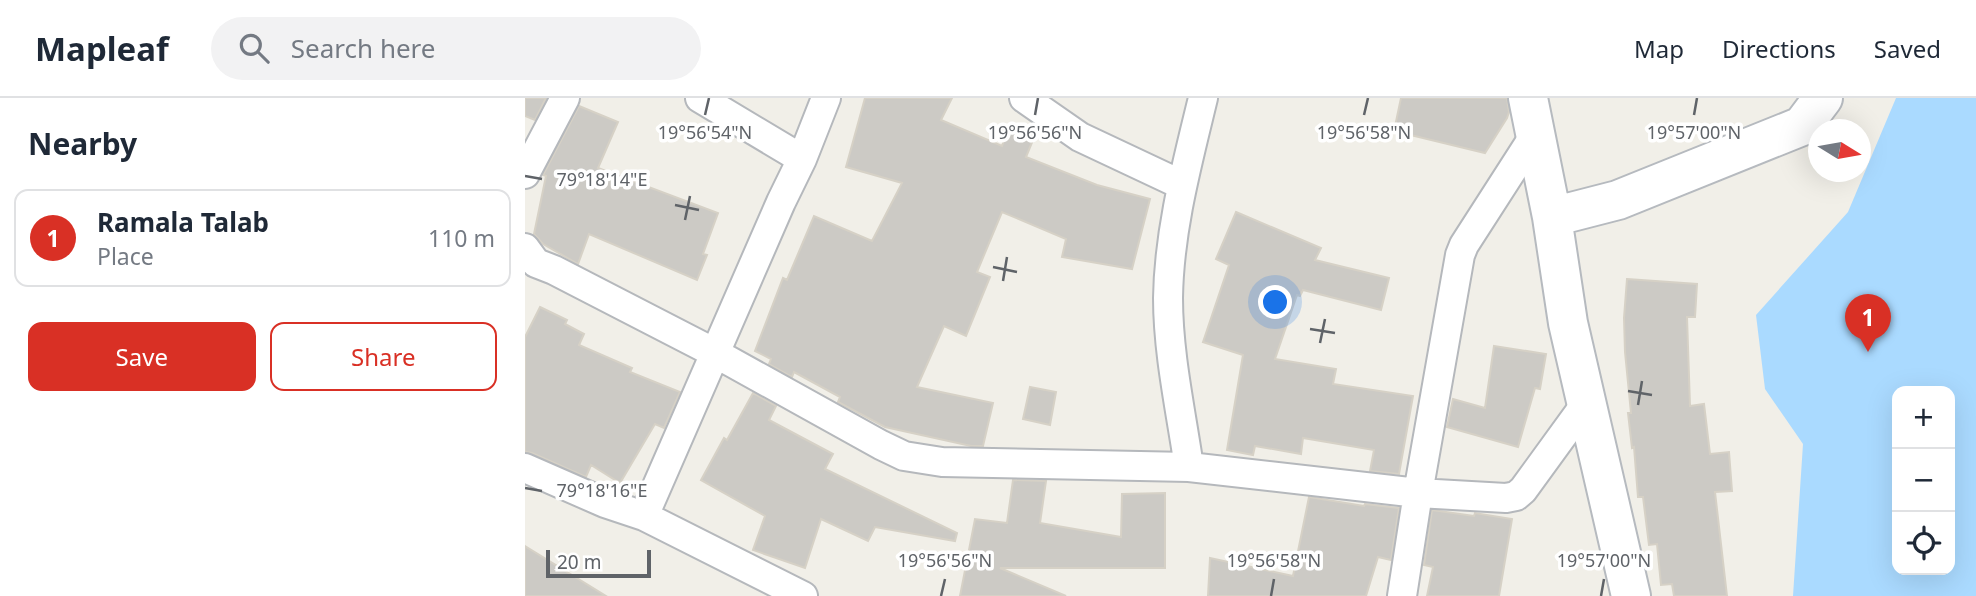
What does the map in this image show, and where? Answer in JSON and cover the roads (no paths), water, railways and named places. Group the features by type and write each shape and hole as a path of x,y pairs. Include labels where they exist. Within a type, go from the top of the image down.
{"street":[{"path":"525,174 534,133 565,98"},
{"path":"700,98 802,159"},
{"path":"644,516 802,159 826,98"},
{"path":"1024,98 1080,137 1182,185"},
{"path":"1189,467 1173,356 1168,299 1171,252 1182,185 1203,98"},
{"path":"1552,217 1618,200 1802,126 1823,98"},
{"path":"1532,116 1552,217 1568,323 1632,596"},
{"path":"1402,596 1460,255 1532,116"},
{"path":"525,248 536,262 715,354 881,445 904,456 942,462 1189,467 1418,493 1506,498 1516,496 1523,490 1587,402"},
{"path":"525,468 605,503 644,516 803,596"}],"water":[{"path":"1896,98 1976,98 1976,596 1793,596 1803,444 1765,389 1756,315 1848,212 1861,182 1871,182 1871,157"}],"place":[{"name":"Ramala Talab","path":"1868,352"}]}
